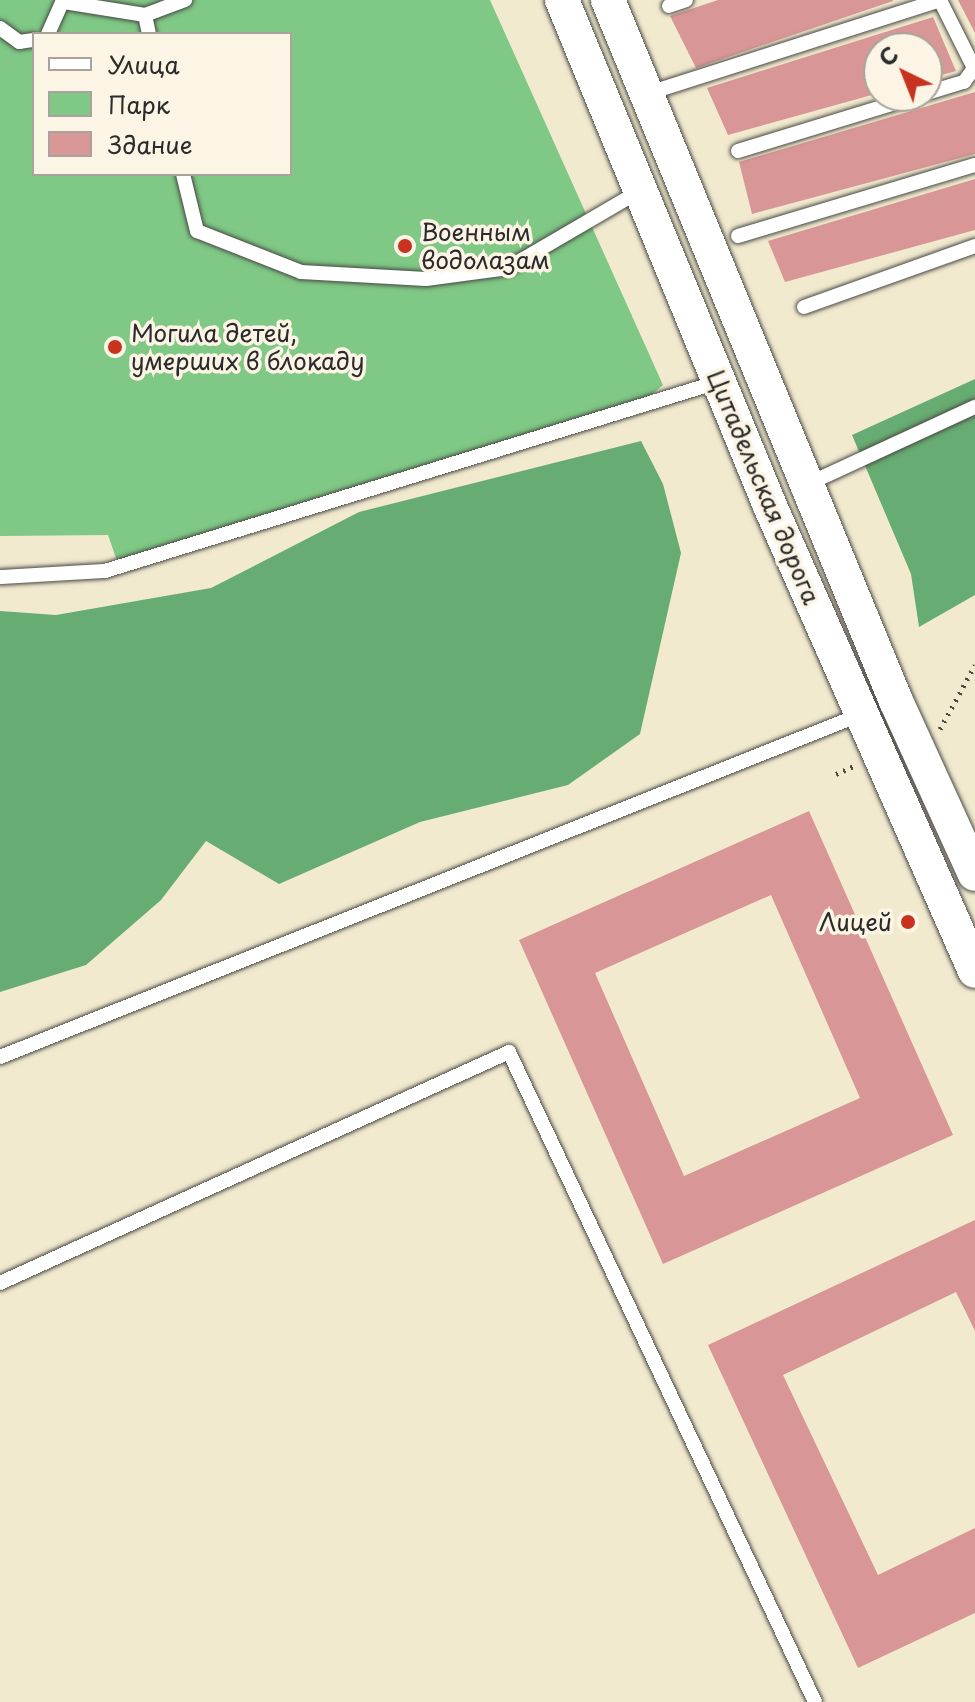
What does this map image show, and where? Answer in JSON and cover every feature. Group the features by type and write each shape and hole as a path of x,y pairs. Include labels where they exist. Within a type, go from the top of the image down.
{"street":[{"name":"Цитадельская дорога","path":"562,0 644,189 718,382 975,971"},
{"name":"Цитадельская дорога","path":"608,0 649,93 896,701 975,874"}],"lane":[{"path":"49,32 63,1 145,15 185,0"},
{"path":"669,6 686,0"},
{"path":"649,93 940,0 974,68 964,82 943,88"},
{"path":"145,15 149,32"},
{"path":"0,28 19,42 32,40"},
{"path":"738,151 866,112"},
{"path":"738,236 975,165"},
{"path":"183,176 197,231 301,272 426,279 508,268 644,189"},
{"path":"804,307 975,246"},
{"path":"0,577 105,571 718,382"},
{"path":"807,484 975,407"},
{"path":"0,1057 896,701"},
{"path":"0,1283 509,1052 815,1702"}],"path":[{"path":"947,726 960,685 975,665"}],"green space":[{"path":"0,0 490,0 663,385 649,397 117,561 108,535 0,536"},
{"path":"975,379 975,595 919,627 911,574 852,435"},
{"path":"641,441 663,484 681,553 640,734 568,785 420,822 279,884 206,841 161,900 86,965 0,992 0,611 56,615 211,588 359,512"}],"building":[{"path":"718,0 893,1 696,68 670,16"},
{"path":"958,0 975,0 975,33"},
{"path":"933,17 939,32 885,32"},
{"path":"863,39 863,97 728,135 707,88"},
{"path":"943,40 956,71 943,75"},
{"path":"975,92 975,154 752,214 739,162 908,112 943,112 943,101"},
{"path":"975,179 975,230 785,282 768,241"},
{"path":"809,811 953,1135 663,1264 519,940","holes":["771,895 860,1098 684,1176 595,973"]},
{"path":"975,1220 975,1331 956,1292 783,1375 878,1575 975,1528 975,1613 858,1668 708,1345"}],"place":[{"name":"Военным водолазам","path":"405,246"},
{"name":"Могила детей, умерших в блокаду","path":"115,347"},
{"name":"Лицей","path":"908,922"}]}
